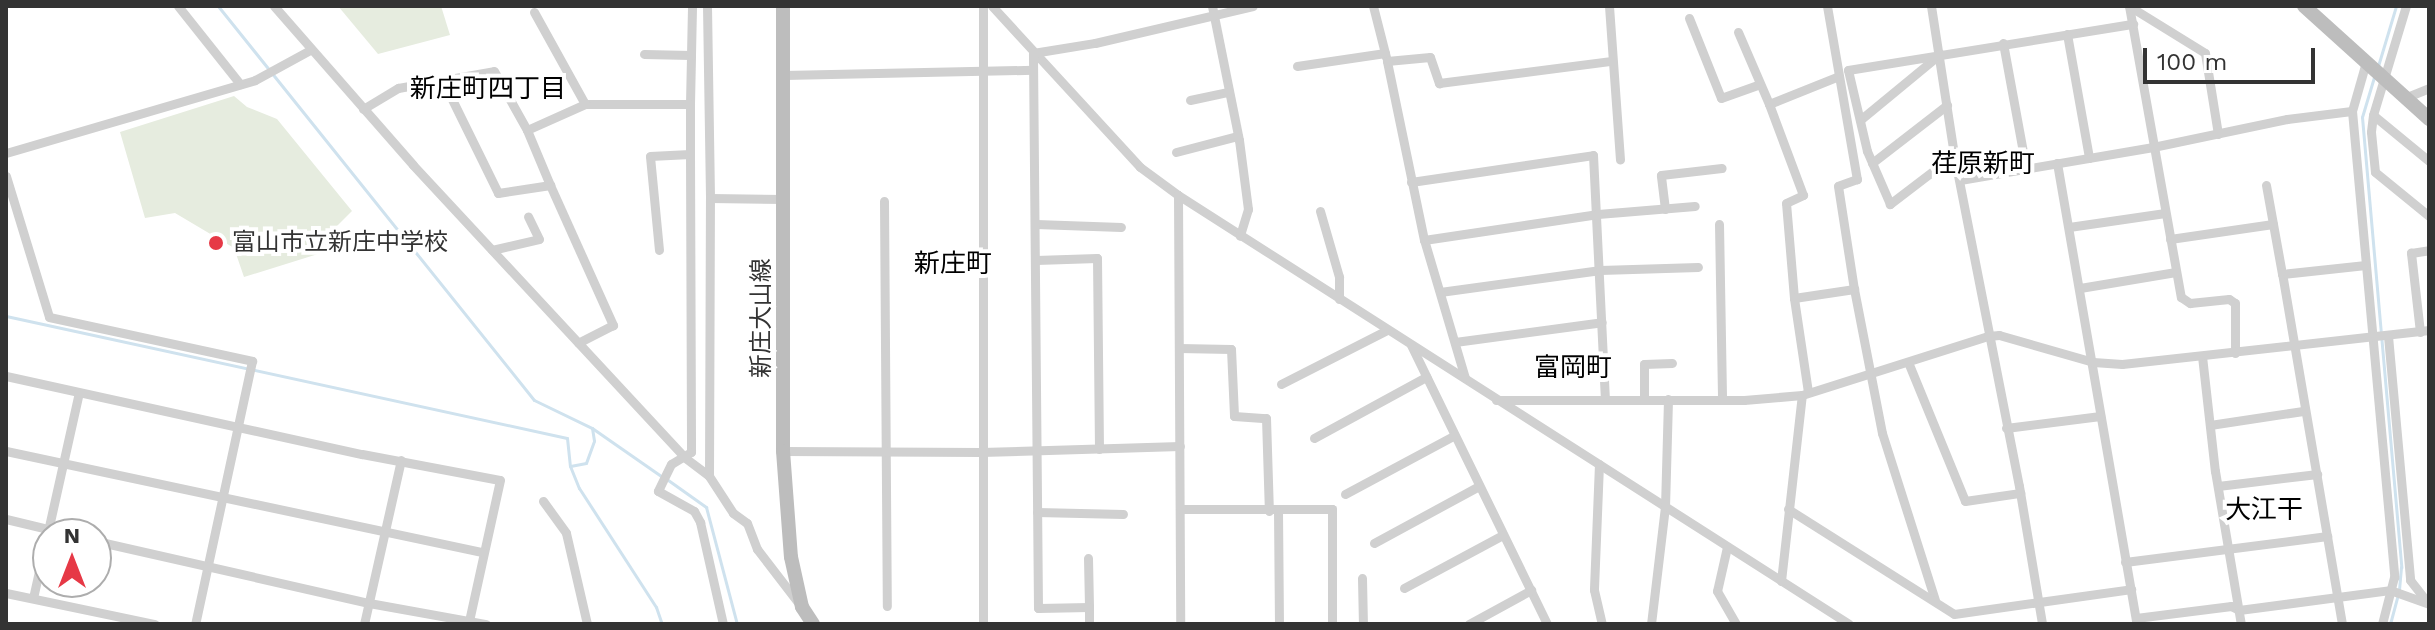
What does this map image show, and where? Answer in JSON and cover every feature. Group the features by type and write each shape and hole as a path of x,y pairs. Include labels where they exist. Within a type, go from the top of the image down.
{"main road":[{"name":"新庄大山線","path":"783,6 783,451 788,540 802,607 813,624"},
{"path":"2304,6 2429,119"}],"street":[{"path":"178,6 240,84"},
{"path":"274,6 363,109 578,343 684,457 709,476 733,513 747,523 757,549 802,607"},
{"path":"692,6 691,452 671,464 658,491 694,511 700,522 723,624"},
{"path":"707,6 709,476"},
{"path":"983,6 983,624"},
{"path":"992,6 1140,167 1178,195 1849,624"},
{"path":"1212,6 1238,136 1248,209 1240,236"},
{"path":"1033,53 1095,43 1253,6"},
{"path":"1373,6 1424,240 1465,378"},
{"path":"1609,6 1610,61 1620,160"},
{"path":"1827,6 1842,73 1857,179 1838,186 1854,289 1896,485 1930,576 1935,600"},
{"path":"1931,6 1954,155 2020,493 2042,624"},
{"path":"2218,134 2205,53 2129,6 2181,297 2190,303 2229,299 2235,303 2235,353"},
{"path":"2406,6 2373,115 2375,172 2429,216"},
{"path":"534,12 585,104"},
{"path":"1689,18 1721,98 1760,84"},
{"path":"1769,104 1842,73 2003,43 2133,24"},
{"path":"1738,32 1803,195 1786,203 1805,393 1781,581"},
{"path":"2067,34 2089,158"},
{"path":"2003,43 2026,168"},
{"path":"6,153 255,80 310,50"},
{"path":"1033,53 1038,608 1089,607"},
{"path":"644,54 691,55"},
{"path":"1860,120 1940,54"},
{"path":"1297,66 1386,57 1430,57 1439,83 1610,61"},
{"path":"2366,62 2352,111 2394,577 2382,624"},
{"path":"784,75 1033,70"},
{"path":"363,109 398,88 494,71 527,130 613,325 578,343"},
{"path":"1842,73 1872,163 1890,204 1954,155"},
{"path":"442,79 498,193 550,185"},
{"path":"2407,97 2429,88"},
{"path":"1190,100 1228,92"},
{"path":"527,130 585,104 690,104"},
{"path":"1872,163 1947,105"},
{"path":"1960,180 2153,147 2287,119 2352,111"},
{"path":"2373,115 2429,161"},
{"path":"1176,152 1238,136"},
{"path":"659,250 650,156 690,154"},
{"path":"1411,182 1593,155 1605,398"},
{"path":"2057,163 2137,621 2231,606 2239,610 2390,590 2429,605"},
{"path":"1665,209 1661,175 1722,168"},
{"path":"6,176 49,317 252,361 195,624"},
{"path":"2266,185 2303,411 2309,419 2342,624"},
{"path":"1178,195 1180,624"},
{"path":"710,198 784,199"},
{"path":"884,201 887,606"},
{"path":"1424,240 1598,214 1695,206"},
{"path":"1320,211 1339,277 1339,299"},
{"path":"2069,227 2165,213"},
{"path":"492,250 539,239 528,216"},
{"path":"1036,224 1121,227"},
{"path":"1719,224 1722,399"},
{"path":"2170,239 2273,224"},
{"path":"1496,400 1722,399 1805,393 1999,335 2093,362 2122,364 2424,331 2411,253 2429,250"},
{"path":"1036,260 1097,258 1099,449"},
{"path":"2282,274 2366,265"},
{"path":"1440,292 1600,270 1698,267"},
{"path":"2080,288 2176,272"},
{"path":"1794,298 1854,289"},
{"path":"1455,342 1602,322"},
{"path":"1281,384 1387,330"},
{"path":"2388,336 2410,580 2429,605"},
{"path":"1411,345 1547,624"},
{"path":"1179,348 1231,349 1234,416 1266,418 1279,624"},
{"path":"2202,356 2218,486 2241,624"},
{"path":"1908,362 1965,501 2020,493"},
{"path":"1644,399 1644,364 1672,363"},
{"path":"6,376 500,480 469,621"},
{"path":"1314,438 1426,377"},
{"path":"51,518 79,393"},
{"path":"1651,624 1665,507 1668,399"},
{"path":"2210,425 2303,411"},
{"path":"2006,428 2100,416"},
{"path":"1345,494 1453,436"},
{"path":"783,451 981,452 1180,446"},
{"path":"6,451 483,552"},
{"path":"364,624 401,460"},
{"path":"1599,464 1594,590 1602,624"},
{"path":"2218,486 2317,474"},
{"path":"1374,543 1479,486"},
{"path":"543,501 566,533 587,624"},
{"path":"1180,509 1332,509 1332,624"},
{"path":"1788,509 1954,614 2131,589"},
{"path":"1037,512 1123,514"},
{"path":"6,519 32,525"},
{"path":"1404,588 1503,535"},
{"path":"2125,562 2327,536"},
{"path":"112,545 369,603 486,624"},
{"path":"1727,547 1717,591 1736,624"},
{"path":"1088,558 1089,624"},
{"path":"1362,578 1363,624"},
{"path":"1469,624 1531,590"},
{"path":"6,593 32,598"},
{"path":"33,598 155,624"}],"shaded area":[{"path":"338,6 441,6 450,35 378,54"},
{"path":"234,96 247,107 277,119 352,211 336,227 334,249 244,277 234,248 175,213 145,218 120,132"}],"waterway":[{"path":"218,6 534,400 592,428 594,441 586,463 570,466"},
{"path":"2378,66 2396,6"},
{"path":"2374,77 2362,117 2401,567 2399,589"},
{"path":"6,316 567,438 570,466 579,488 656,607 662,624"},
{"path":"592,428 661,476"},
{"path":"668,480 706,507 737,624"},
{"path":"2390,624 2397,597"}],"place":[{"name":"富山市立新庄中学校","path":"216,243"}],"district":[{"name":"新庄町四丁目","path":"488,89"},
{"name":"荏原新町","path":"1983,164"},
{"name":"新庄町","path":"953,264"},
{"name":"富岡町","path":"1573,368"},
{"name":"大江干","path":"2264,510"}]}
